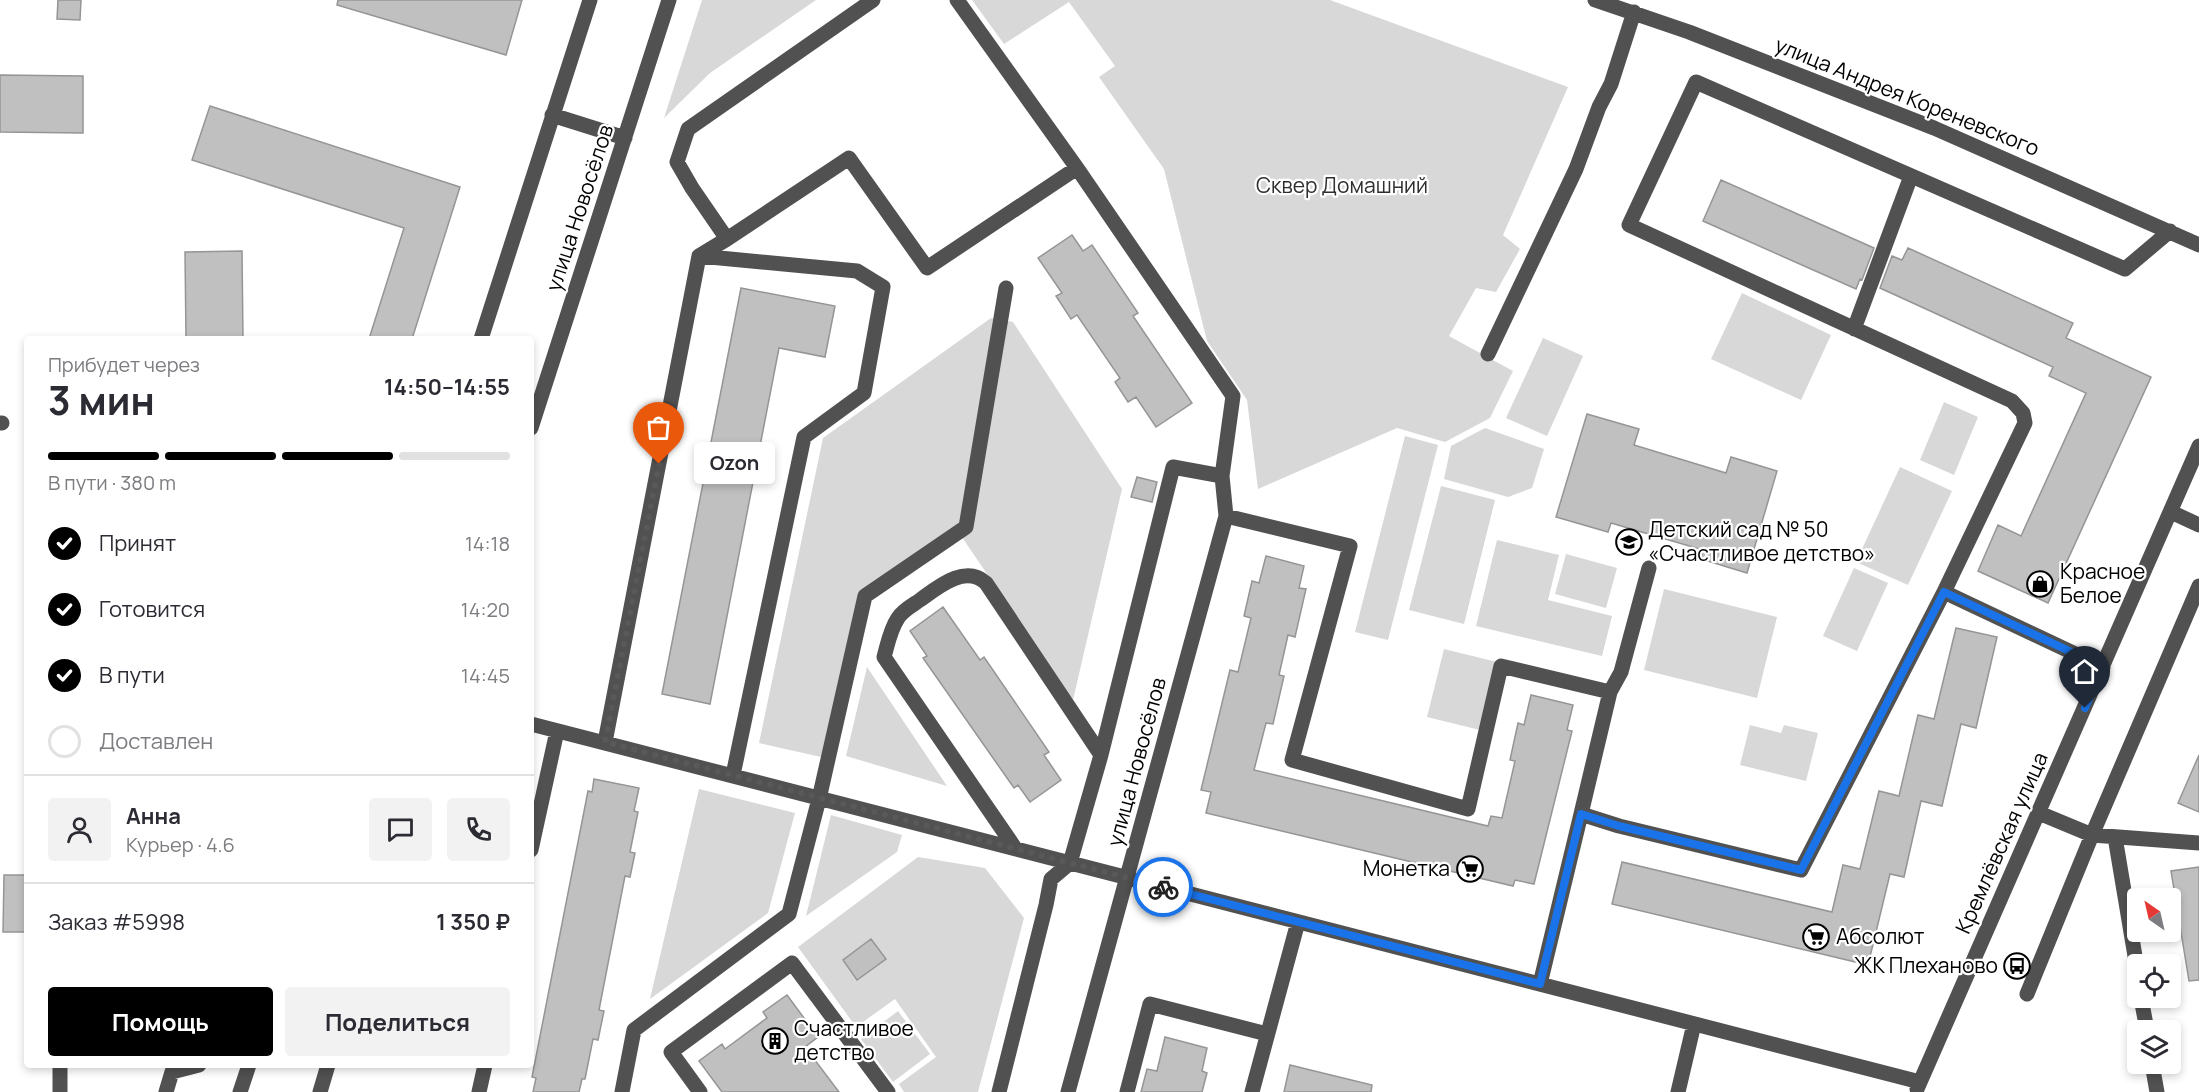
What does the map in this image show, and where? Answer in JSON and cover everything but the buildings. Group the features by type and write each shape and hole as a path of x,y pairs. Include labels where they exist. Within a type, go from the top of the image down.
{"street":[{"path":"482,336 590,0"},
{"name":"улица Новосёлов","path":"534,419 669,0"},
{"path":"727,239 677,162 688,129 873,0"},
{"name":"улица Новосёлов","path":"957,0 1077,168 1233,396 1222,476 1226,516 1068,1092"},
{"name":"улица Андрея Кореневского","path":"1595,0 1634,12 1934,128 2199,245"},
{"path":"1488,354 1576,169 1599,107 1611,84 1634,12"},
{"path":"1581,814 1619,826 1801,870 1944,592 2025,423 2023,413 2012,401 1629,225 1696,82 2125,268 2170,231"},
{"path":"552,115 625,138"},
{"path":"605,742 699,256 849,158 927,268 1077,168"},
{"path":"1854,328 1911,177"},
{"path":"699,256 857,271 883,287 864,393 804,437 733,775"},
{"path":"622,1092 634,1030 789,914 819,799 865,596 966,527 1006,288"},
{"name":"Кремлёвская улица","path":"1918,1087 2199,446"},
{"path":"999,1092 1051,879 1070,863 1101,756 1173,467 1222,476"},
{"path":"2171,513 2199,525"},
{"path":"1226,516 1350,546 1292,760 1468,809 1501,666 1610,692"},
{"path":"1540,984 1610,692 1621,672 1649,568"},
{"path":"1015,848 884,657 891,630 900,615 947,581 963,576 979,577 986,583 1101,756"},
{"path":"2027,994 2092,835 2199,586"},
{"path":"1944,592 2103,667"},
{"path":"534,725 1694,1024 1918,1087"},
{"path":"534,836 557,731"},
{"path":"2039,813 2092,835 2199,843"},
{"path":"2115,837 2135,954"},
{"path":"1252,1092 1298,922"},
{"path":"700,1092 671,1052 792,963 888,1092"},
{"path":"1126,1092 1150,1004 1267,1034"},
{"path":"1677,1092 1694,1024"},
{"path":"60,1068 60,1092"},
{"path":"166,1092 172,1072 187,1068"},
{"path":"240,1092 248,1068"},
{"path":"320,1092 327,1068"},
{"path":"479,1092 484,1068"},
{"path":"2154,1074 2157,1092"}],"green space":[{"path":"702,0 816,0 710,73 664,118"},
{"name":"Сквер Домашний","path":"972,0 1330,0 1568,87 1503,235 1520,249 1496,292 1476,288 1449,336 1513,371 1490,418 1445,442 1397,428 1258,489 1247,400 1207,341 1164,169 1099,77 1115,66 1069,2 1004,44"},
{"path":"1742,293 1831,335 1801,400 1711,359"},
{"path":"991,318 1013,322 1122,489 1073,700 955,527 860,594 821,757 759,743 823,438"},
{"path":"1543,338 1583,356 1547,436 1506,418"},
{"path":"1944,402 1978,417 1954,475 1920,460"},
{"path":"1485,428 1544,449 1532,488 1508,497 1444,479 1451,446"},
{"path":"1405,436 1438,445 1388,640 1355,632"},
{"path":"1900,467 1952,491 1908,585 1856,562"},
{"path":"1441,486 1495,500 1464,624 1409,610"},
{"path":"1497,540 1559,555 1548,600 1612,616 1602,656 1476,626"},
{"path":"1566,554 1617,568 1606,608 1555,594"},
{"path":"1854,568 1888,583 1857,651 1823,636"},
{"path":"1664,589 1777,617 1757,698 1644,670"},
{"path":"1444,649 1497,662 1480,730 1427,717"},
{"path":"867,667 947,786 846,756"},
{"path":"1750,725 1781,733 1784,725 1818,733 1806,781 1740,765"},
{"path":"699,789 795,813 768,913 650,999"},
{"path":"831,815 902,835 897,852 806,916"},
{"path":"918,857 985,868 1024,918 978,1092 904,1092 899,1084 936,1057 895,999 856,1027 798,947"},
{"path":"898,1011 930,1054 893,1082 861,1039"}],"way so far":[{"path":"659,464 605,742 1163,887"}],"place":[{"name":"Ozon","path":"659,464"},
{"name":"Детский сад № 50 «Счастливое детство»","path":"1629,542"},
{"name":"Красное Белое","path":"2040,584"},
{"name":"Монетка","path":"1470,869"},
{"name":"Абсолют","path":"1816,937"},
{"name":"ЖК Плеханово","path":"2017,966"},
{"name":"Счастливое детство","path":"775,1041"}],"route":[{"path":"1163,887 1540,984 1581,814 1619,826 1801,870 1944,592 2103,667 2085,708"}]}
